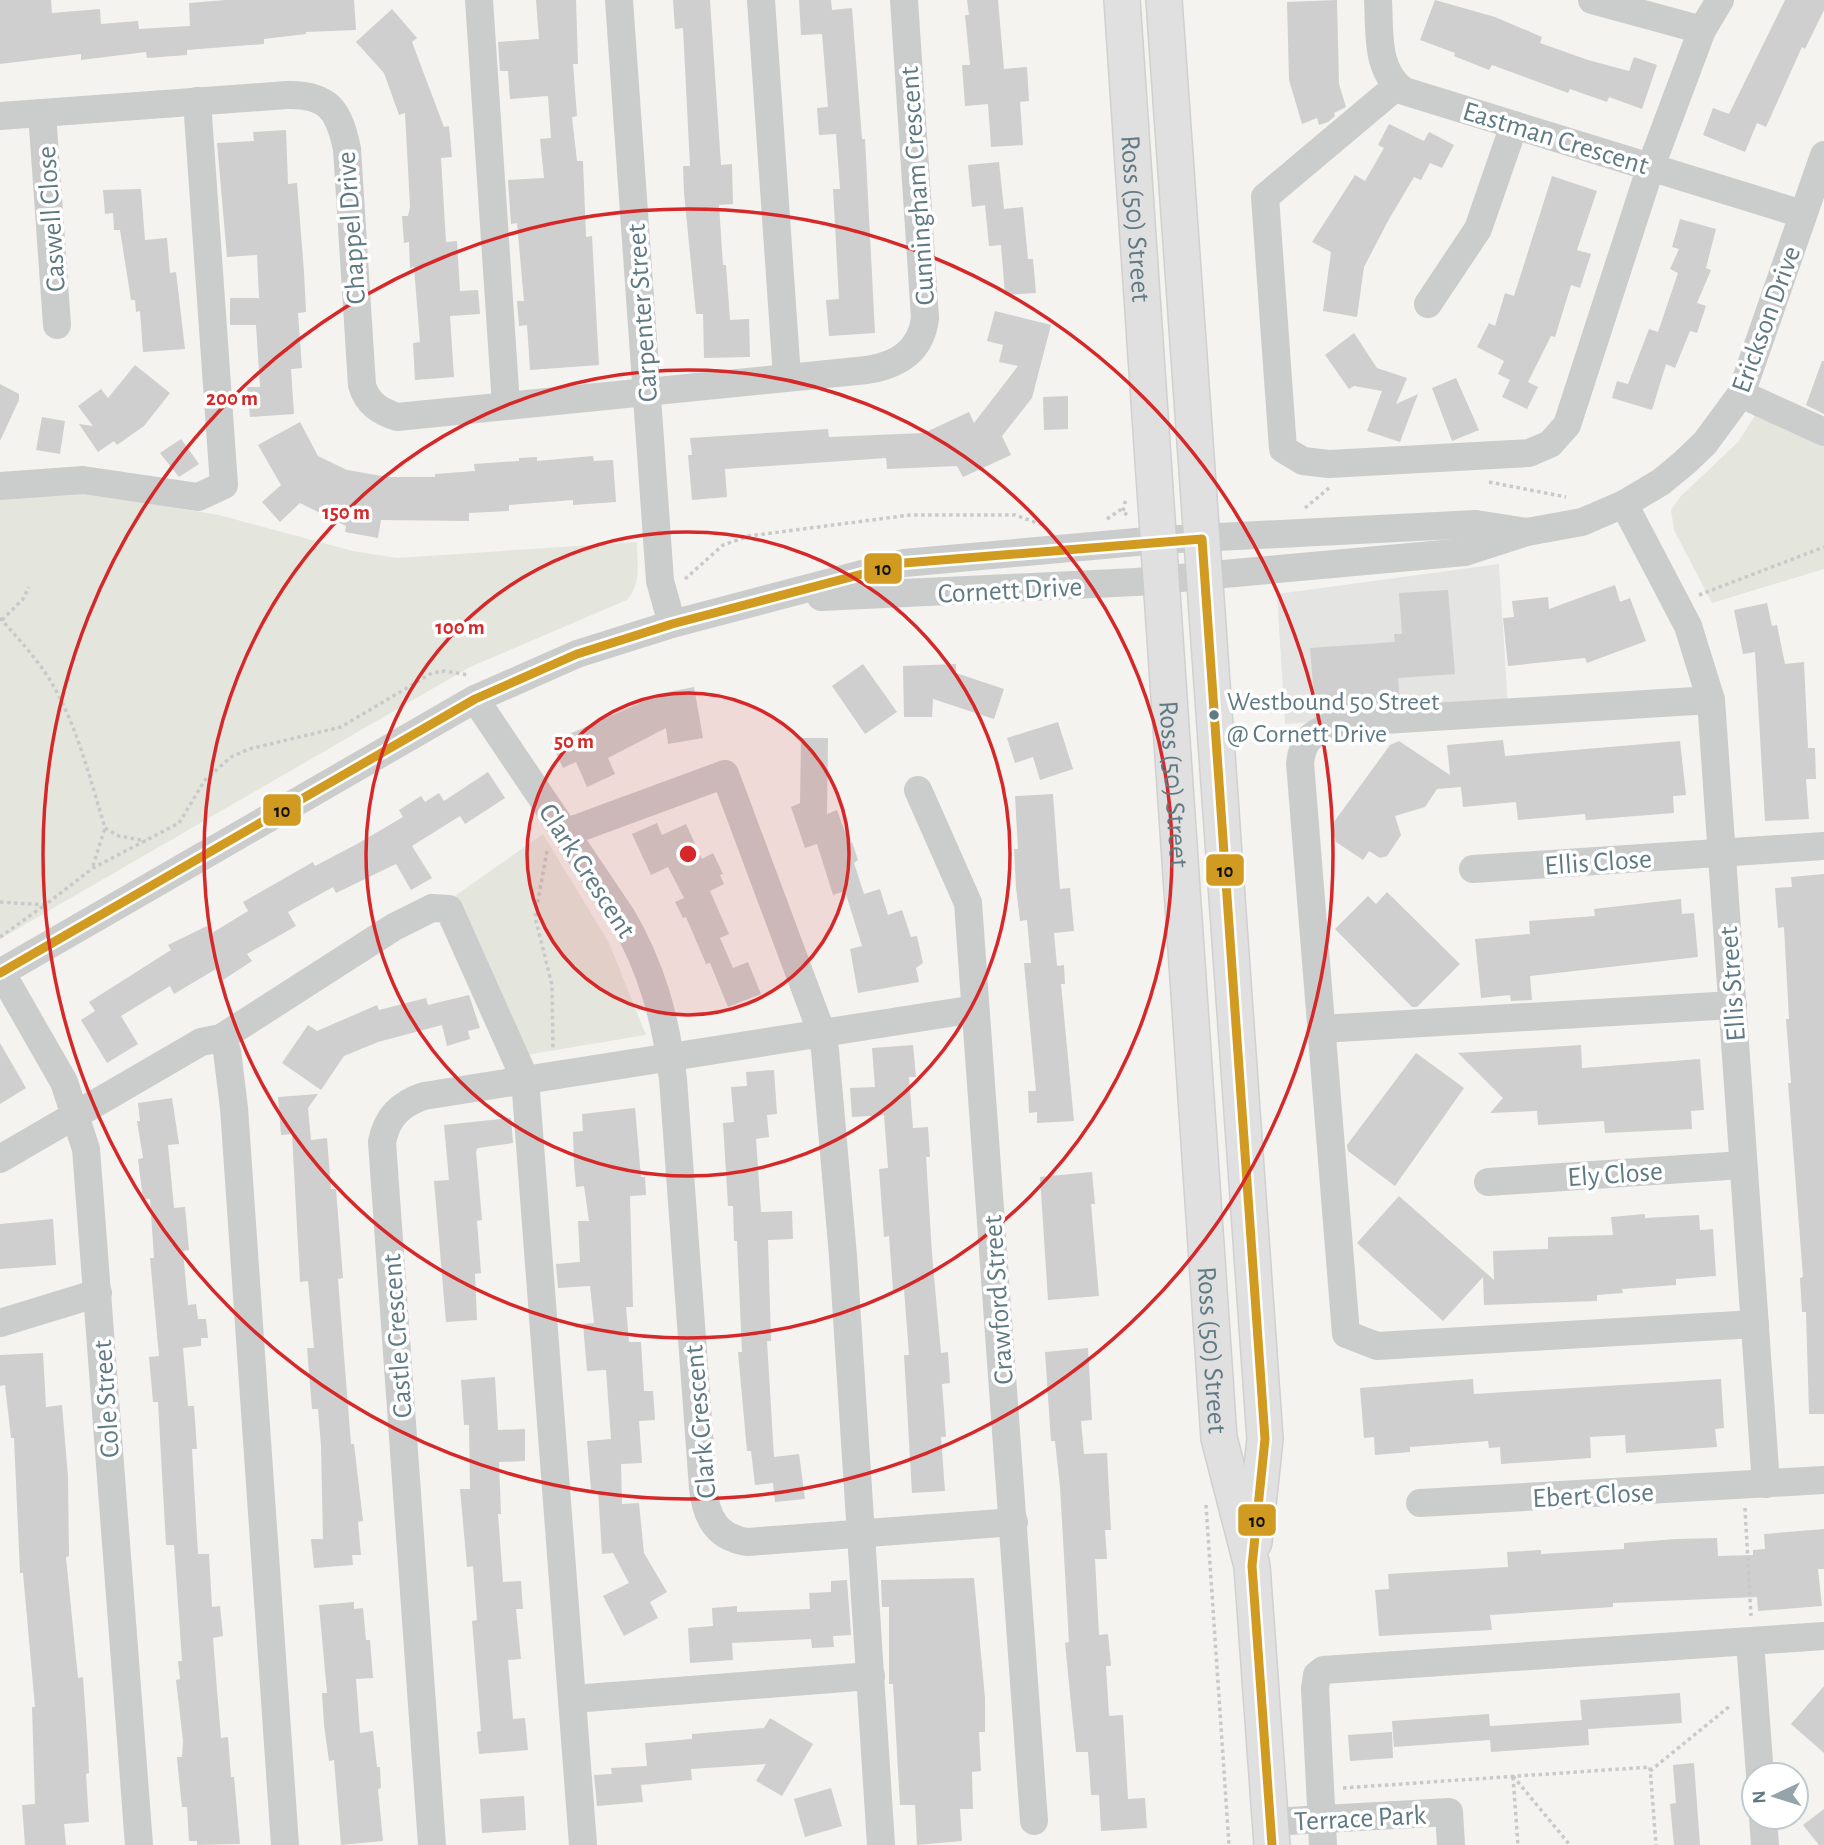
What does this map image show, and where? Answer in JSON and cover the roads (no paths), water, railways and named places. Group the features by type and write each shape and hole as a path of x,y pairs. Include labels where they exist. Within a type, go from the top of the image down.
{"main road":[{"name":"Ross (50) Street","path":"1122,0 1219,1438 1252,1566"},
{"name":"Ross (50) Street","path":"1164,0 1265,1439 1252,1566 1271,1834"}],"street":[{"path":"479,0 506,405"},
{"name":"Carpenter Street","path":"619,0 660,581 671,624"},
{"path":"761,0 787,377"},
{"name":"Cunningham Crescent","path":"647,392 890,365 913,351 923,331 904,0"},
{"path":"1378,0 1382,59 1397,86 1265,197 1283,449 1303,461 1329,464 1529,453 1550,444 1567,425 1651,166 1702,30 1720,0"},
{"path":"1592,0 1702,30"},
{"name":"Eastman Crescent","path":"1397,86 1413,94 1801,214"},
{"name":"Chappel Drive","path":"0,116 300,94 324,102 336,113 347,149 359,369 365,397 374,406 397,417 413,417 647,392"},
{"path":"0,486 83,480 198,497 224,485 197,102"},
{"name":"Caswell Close","path":"42,113 57,325"},
{"path":"1428,304 1479,229 1514,125"},
{"name":"Erickson Drive","path":"1161,580 1465,552 1527,532 1566,527 1624,504 1661,482 1705,443 1741,394 1769,321 1801,214 1824,155"},
{"path":"1741,394 1824,432"},
{"name":"Ellis Street","path":"1624,504 1678,603 1697,649 1711,700 1755,1324 1754,1485"},
{"name":"Erickson Drive","path":"1202,538 1476,524 1527,532"},
{"name":"Cornett Drive","path":"1,973 474,686 671,624 904,563 1202,538"},
{"name":"Cornett Drive","path":"776,598 909,595 1161,580"},
{"name":"Clark Crescent","path":"474,686 561,826 622,917 642,955 663,1013 670,1054 702,1488 707,1515 722,1533 733,1540 747,1542 1014,1522"},
{"path":"1711,700 1336,723 1315,733 1302,746 1300,764 1346,1335 1377,1346 1755,1324"},
{"path":"561,826 725,774 821,1031 843,1256 881,1845"},
{"name":"Crawford Street","path":"918,790 968,902 1034,1821"},
{"name":"Ellis Close","path":"1472,869 1824,846"},
{"path":"0,1159 78,1117 201,1042 221,1038 394,927 432,908 449,909 525,1079 583,1845"},
{"name":"Cole Street","path":"1,973 64,1082 78,1117 91,1182 139,1845"},
{"path":"1321,1028 1733,1005"},
{"path":"670,1054 975,1009"},
{"path":"221,1038 227,1051 234,1108 285,1845"},
{"name":"Castle Crescent","path":"432,1845 382,1142 389,1120 414,1099 670,1054"},
{"name":"Ely Close","path":"1488,1182 1743,1166"},
{"path":"0,1323 98,1293"},
{"name":"Ebert Close","path":"1420,1503 1824,1480"},
{"path":"1323,1832 1315,1688 1317,1675 1323,1670 1824,1636"},
{"path":"1750,1642 1759,1761"},
{"path":"573,1699 871,1676"},
{"name":"Terrace Park","path":"1271,1834 1323,1832 1449,1812 1451,1845"}],"place":[{"name":"Westbound 50 Street @ Cornett Drive","path":"1214,715"}]}
